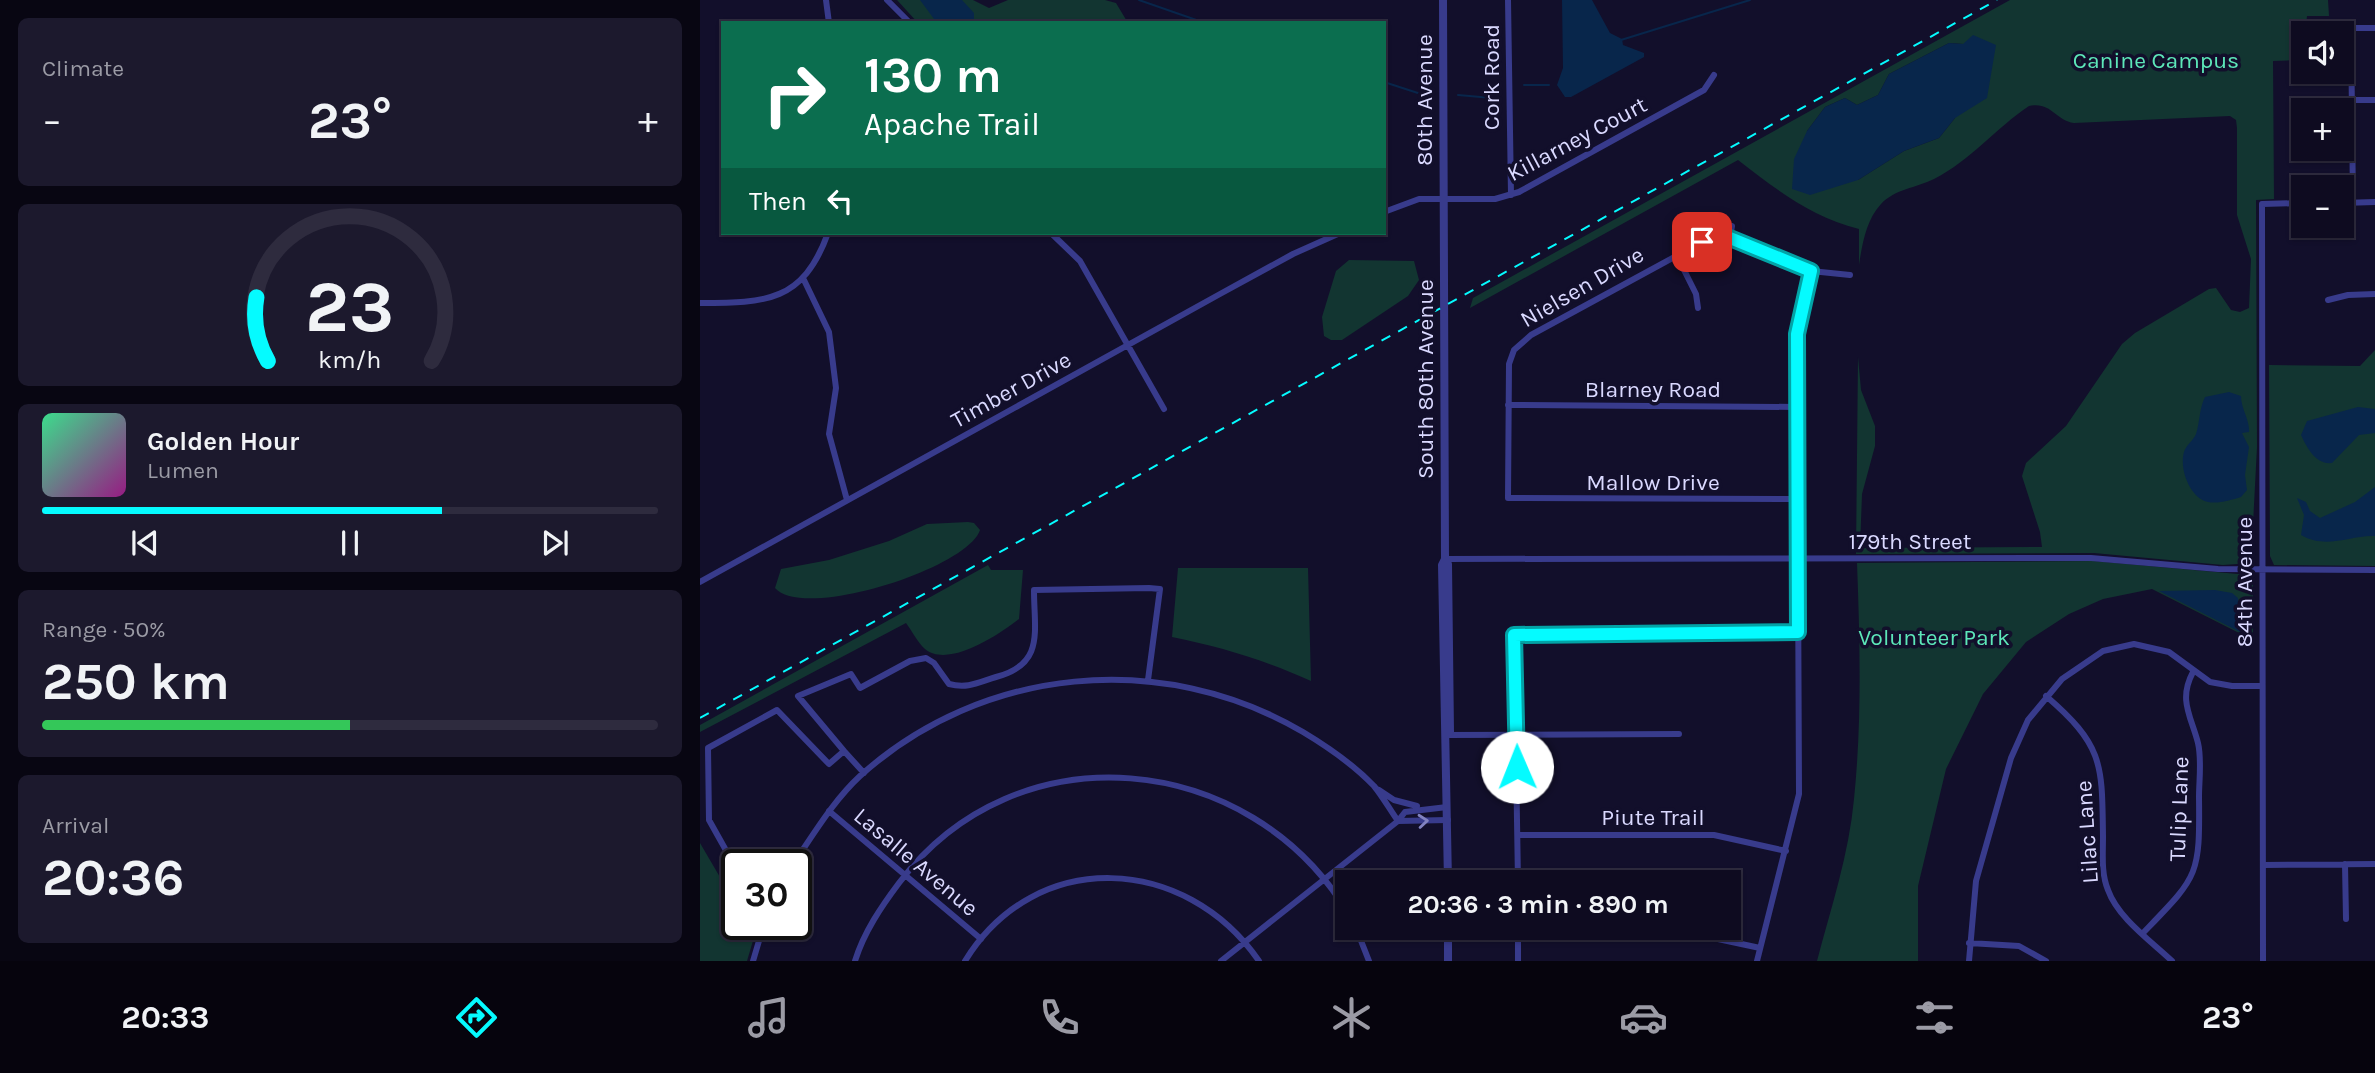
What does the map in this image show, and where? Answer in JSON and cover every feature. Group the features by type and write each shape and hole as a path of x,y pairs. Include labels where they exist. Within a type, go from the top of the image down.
{"street":[{"path":"826,0 829,21"},
{"path":"887,0 908,21"},
{"name":"80th Avenue","path":"1443,0 1444,199"},
{"name":"Cork Road","path":"1508,0 1511,195"},
{"path":"2351,98 2351,28 2375,29"},
{"name":"Killarney Court","path":"1444,199 1495,199 1511,195 1704,90 1714,75"},
{"path":"2354,100 2375,100"},
{"path":"1386,211 1408,201 1444,199"},
{"name":"South 80th Avenue","path":"1444,199 1445,559 1442,565 1448,870"},
{"path":"2354,203 2375,202"},
{"name":"84th Avenue","path":"2263,961 2262,204 2291,203"},
{"path":"1732,226 1730,238 1811,271 1850,275"},
{"path":"700,303 742,303 773,298 804,281 827,235"},
{"path":"1053,235 1080,261 1164,409"},
{"name":"Timber Drive","path":"700,582 1128,344 1293,254 1336,235"},
{"name":"Nielsen Drive","path":"1508,498 1509,364 1514,350 1524,339 1676,254 1702,242 1730,238"},
{"path":"1676,254 1696,294 1698,308"},
{"path":"1757,961 1799,794 1797,334 1811,271"},
{"path":"804,281 830,332 836,388 829,434 847,500"},
{"path":"2328,300 2348,295 2375,294"},
{"name":"Blarney Road","path":"1508,405 1797,407"},
{"name":"Mallow Drive","path":"1508,498 1798,499"},
{"name":"179th Street","path":"1445,559 2091,558 2261,570 2375,570"},
{"path":"864,773 798,696 851,674 860,688 918,658 934,663 949,684 964,686 986,683 1005,676 1023,666 1032,654 1034,590 1160,589 1148,680"},
{"path":"1518,870 1514,635 1798,632"},
{"path":"1969,961 1976,881 2011,758 2028,720 2046,696 2085,662 2103,652 2127,644 2153,646 2169,652 2193,672 2222,685 2262,686"},
{"name":"Tulip Lane","path":"2143,933 2185,888 2198,862 2199,747 2185,711 2185,689 2193,672"},
{"path":"1005,676 1010,693"},
{"path":"803,849 829,811 864,773 918,733 965,709 1010,693 1077,680 1148,680 1218,694 1268,714 1336,754 1394,800 1422,807 1447,807"},
{"path":"986,683 992,699"},
{"name":"Lilac Lane","path":"2046,696 2080,726 2095,752 2102,784 2105,882 2115,903 2172,961"},
{"path":"725,849 709,820 708,748 777,710 829,764 844,751"},
{"path":"1446,735 1679,734"},
{"path":"855,961 866,932 905,876 953,830 999,803 1062,782 1122,777 1186,787 1240,809 1280,836 1324,878 1335,894"},
{"path":"1375,787 1398,821"},
{"path":"1221,961 1398,821 1405,812 1422,807"},
{"name":"Lasalle Avenue","path":"829,811 981,939"},
{"path":"1398,821 1448,820"},
{"name":"Piute Trail","path":"1518,835 1714,835 1786,851"},
{"path":"2345,864 2346,919"},
{"path":"2264,865 2375,864"},
{"path":"965,961 981,939 1008,912 1040,893 1077,881 1111,878 1142,880 1185,894 1220,916 1245,941 1259,961"},
{"path":"752,961 759,940"},
{"path":"1361,940 1370,961"},
{"path":"1448,940 1448,961"},
{"path":"1518,940 1518,961"},
{"path":"1723,940 1760,948"},
{"path":"1969,943 2018,946 2046,961"}],"green space":[{"path":"897,0 973,0 989,8 1008,0 1105,0 1116,3 1127,21 916,21"},
{"name":"Canine Campus","path":"2010,0 2328,0 2329,16 2307,16 2307,21 2291,21 2291,60 2273,61 2274,199 2256,200 2257,447 2251,563 2223,565 2094,553 1856,554 1858,357 1861,390 1875,426 1875,446 1862,494 1860,548 2042,547 2040,532 2022,476 2026,463 2066,426 2122,344 2135,333 2209,289 2216,288 2231,310 2240,312 2249,308 2251,259 2237,215 2237,128 2236,120 2230,116 2074,123 2043,106 2029,106 1947,172 1893,195 1881,204 1868,225 1859,265 1859,229 1810,210 1738,160 1470,308 1473,298","holes":["1949,43 1963,44 1955,118 1939,138 1904,151 1858,180 1807,131 1825,107 1845,98 1857,105 1878,95 1889,74"]},
{"path":"1349,260 1414,261 1419,280 1408,296 1342,340 1331,340 1324,336 1322,317 1336,271"},
{"path":"2375,350 2375,566 2274,565 2270,556 2269,365 2360,366"},
{"path":"974,523 980,530 969,545 947,560 918,574 884,586 818,598 792,597 775,588 781,569 829,560 889,541 927,524"},
{"name":"Volunteer Park","path":"2093,561 2249,575 2253,581 2253,640 2152,589 2103,599 2069,614 2026,642 1983,694 1946,769 1918,886 1918,961 1817,961 1852,820 1859,711 1857,563"},
{"path":"988,565 991,570 1023,570 1019,619 988,640 961,652 935,654 922,646 906,623 700,732 700,725"},
{"path":"1178,568 1308,568 1311,681 1243,655 1172,637"},
{"path":"700,843 721,879 721,940 753,940 747,961 700,961"}],"water":[{"path":"920,0 962,0 974,13 974,21 936,21"},
{"path":"1562,0 1592,0 1610,33 1622,39 1623,45 1644,53 1644,57 1571,97 1565,97 1557,85 1563,68"},
{"path":"1973,35 1996,45 1987,98 1955,118 1939,138 1904,151 1858,180 1810,195 1792,189 1794,159 1807,131 1825,107 1845,98 1857,105 1878,95 1889,74 1949,43 1963,44"},
{"path":"2229,392 2241,396 2248,423 2249,432 2242,433 2249,447 2245,475 2247,490 2241,497 2208,502 2196,495 2187,482 2183,466 2184,452 2196,434 2205,397"},
{"path":"2358,407 2375,409 2375,433 2359,435 2332,463 2321,461 2309,450 2301,435 2307,421"},
{"path":"2375,487 2375,536 2329,542 2301,535 2304,515 2297,498 2306,502 2310,511 2320,518 2355,502"},
{"path":"2215,590 2232,593 2238,598 2242,633 2159,591"}],"waterway":[{"path":"1139,0 1199,21"},
{"path":"1621,40 1750,0"},
{"path":"1386,83 1424,95"},
{"path":"1524,85 1549,85"},
{"path":"1458,95 1492,98"}],"railway":[{"path":"700,718 1997,0"}],"route":[{"path":"1517,767 1517,654 1514,635 1798,632 1797,334 1811,271 1751,244 1730,238 1702,242"}]}
